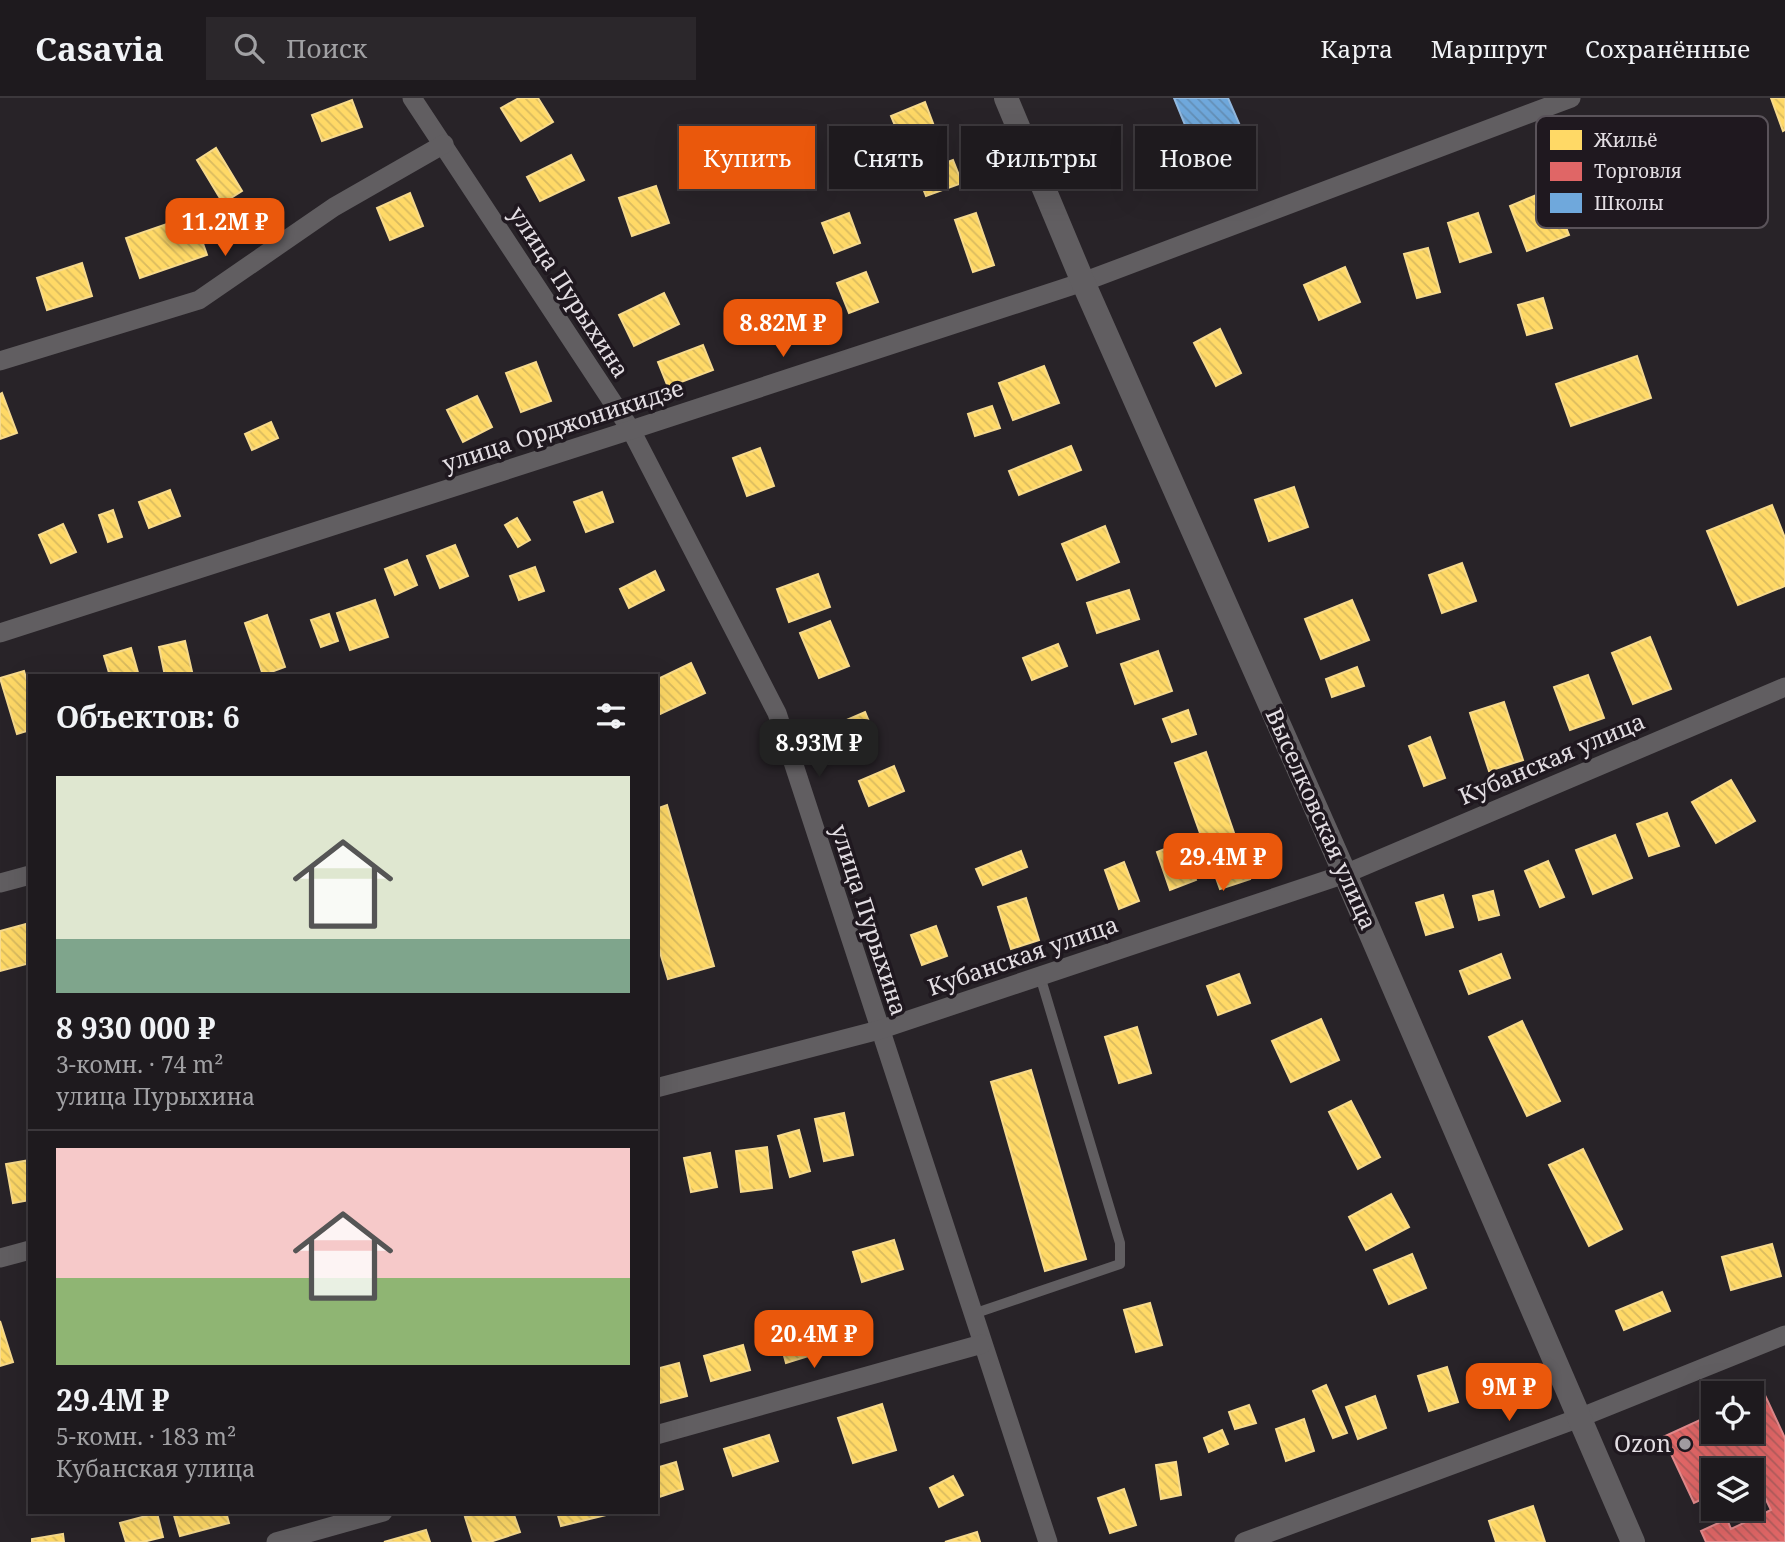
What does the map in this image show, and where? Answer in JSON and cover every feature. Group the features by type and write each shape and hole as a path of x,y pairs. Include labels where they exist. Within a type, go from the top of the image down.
{"street":[{"name":"улица Пурыхина","path":"412,98 631,430 777,713 1048,1542"},
{"name":"Выселковская улица","path":"1006,98 1083,282 1345,874 1633,1542"},
{"name":"улица Орджоникидзе","path":"0,633 1083,282 1571,98"},
{"path":"0,361 200,300 334,207 444,144"},
{"name":"Кубанская улица","path":"658,1087 879,1030 1345,874 1785,687"},
{"path":"0,883 28,876"},
{"path":"0,1258 28,1251"},
{"path":"1244,1542 1579,1418 1785,1335"},
{"path":"658,1434 982,1344"},
{"path":"276,1542 376,1514"}],"lane":[{"path":"972,1314 1120,1264 1120,1242 1040,976"}],"building: Жильё":[{"path":"519,98 538,98 553,122 521,141 501,108"},
{"path":"1771,98 1785,98 1783,131"},
{"path":"352,100 362,127 322,141 312,115"},
{"path":"925,102 934,126 895,126 891,116"},
{"path":"216,148 242,191 223,203 197,160"},
{"path":"571,155 584,180 540,201 527,177"},
{"path":"953,160 961,183 947,188 947,162"},
{"path":"656,186 669,223 632,236 619,198"},
{"path":"923,189 945,189 926,196"},
{"path":"410,193 423,226 390,240 377,208"},
{"path":"1536,195 1536,228 1566,228 1569,235 1527,251 1510,206"},
{"path":"849,213 860,243 834,253 822,223"},
{"path":"976,213 994,265 973,272 955,220"},
{"path":"1478,213 1491,252 1460,262 1448,223"},
{"path":"193,215 207,255 140,278 126,238"},
{"path":"1428,248 1440,292 1417,298 1404,254"},
{"path":"82,263 92,296 47,310 37,278"},
{"path":"1345,267 1360,302 1319,320 1304,285"},
{"path":"866,272 878,302 849,313 837,283"},
{"path":"664,293 679,324 634,346 619,315"},
{"path":"1543,298 1552,328 1527,335 1518,305"},
{"path":"1220,329 1241,373 1216,386 1194,343"},
{"path":"703,345 713,370 668,387 658,362"},
{"path":"1637,356 1651,398 1571,426 1556,384"},
{"path":"536,362 551,401 521,412 506,373"},
{"path":"1044,366 1059,403 1013,420 999,383"},
{"path":"2,393 17,433 0,439 0,394"},
{"path":"477,396 492,427 463,442 447,410"},
{"path":"992,406 1000,428 975,436 968,414"},
{"path":"271,422 278,438 252,450 245,434"},
{"path":"1071,446 1081,470 1019,495 1009,471"},
{"path":"760,448 774,486 747,496 733,458"},
{"path":"1294,487 1308,527 1269,541 1255,500"},
{"path":"170,490 180,516 149,528 139,502"},
{"path":"602,492 613,522 586,532 574,502"},
{"path":"1772,505 1785,538 1785,586 1738,605 1707,531"},
{"path":"113,510 122,537 108,542 99,515"},
{"path":"517,518 530,540 518,547 505,525"},
{"path":"63,524 76,552 51,563 39,535"},
{"path":"1105,526 1119,562 1077,580 1062,544"},
{"path":"455,545 468,576 440,588 427,556"},
{"path":"407,560 417,585 395,595 385,569"},
{"path":"1462,563 1476,601 1442,613 1429,575"},
{"path":"535,567 544,591 519,600 510,576"},
{"path":"655,571 664,590 629,608 620,589"},
{"path":"818,574 830,607 789,622 777,589"},
{"path":"1129,590 1139,619 1097,633 1087,603"},
{"path":"375,600 388,637 350,650 337,613"},
{"path":"1352,600 1369,640 1321,659 1305,619"},
{"path":"329,614 338,641 321,647 311,620"},
{"path":"267,615 285,667 263,674 245,623"},
{"path":"830,621 849,666 819,678 800,633"},
{"path":"1650,637 1671,689 1633,704 1612,653"},
{"path":"185,641 193,674 165,674 159,647"},
{"path":"1058,644 1067,666 1032,680 1023,658"},
{"path":"131,648 138,674 109,674 104,656"},
{"path":"1158,651 1172,691 1135,704 1121,664"},
{"path":"691,663 705,693 658,715 658,679"},
{"path":"1357,667 1364,686 1332,697 1326,679"},
{"path":"24,671 28,684 28,731 17,734 0,678"},
{"path":"1588,675 1604,718 1570,730 1554,687"},
{"path":"1504,702 1523,760 1489,771 1470,713"},
{"path":"1188,710 1196,734 1172,742 1163,719"},
{"path":"865,712 875,736 839,752 828,728"},
{"path":"1430,737 1445,778 1424,786 1409,746"},
{"path":"1206,752 1250,879 1220,889 1175,763"},
{"path":"894,766 904,791 869,806 859,781"},
{"path":"1731,780 1755,821 1716,843 1692,802"},
{"path":"667,805 714,966 668,979 658,946 658,808"},
{"path":"1667,813 1679,846 1649,856 1637,824"},
{"path":"1615,835 1632,878 1593,894 1576,850"},
{"path":"1182,842 1196,880 1170,890 1157,852"},
{"path":"1021,851 1027,867 983,885 976,869"},
{"path":"1548,861 1564,897 1540,907 1525,871"},
{"path":"1124,862 1139,901 1119,909 1105,870"},
{"path":"1493,891 1499,915 1479,920 1473,896"},
{"path":"1443,895 1453,927 1426,935 1416,903"},
{"path":"1026,898 1039,940 1011,949 998,907"},
{"path":"26,924 28,964 0,971 0,931"},
{"path":"936,926 947,956 922,965 911,935"},
{"path":"1501,954 1510,978 1469,994 1460,971"},
{"path":"1239,974 1250,1003 1218,1015 1207,986"},
{"path":"1321,1019 1339,1060 1291,1082 1272,1041"},
{"path":"1522,1021 1560,1101 1527,1116 1489,1037"},
{"path":"1137,1027 1151,1073 1119,1083 1105,1037"},
{"path":"1031,1070 1086,1259 1045,1271 991,1082"},
{"path":"1351,1101 1380,1157 1358,1169 1329,1112"},
{"path":"844,1113 853,1155 824,1161 815,1119"},
{"path":"799,1130 810,1171 790,1177 778,1136"},
{"path":"767,1147 772,1188 741,1192 736,1151"},
{"path":"1583,1149 1622,1229 1589,1246 1549,1165"},
{"path":"710,1153 717,1187 691,1192 684,1158"},
{"path":"28,1160 28,1200 13,1203 6,1164"},
{"path":"1391,1194 1409,1227 1366,1250 1349,1217"},
{"path":"894,1240 903,1269 862,1282 853,1252"},
{"path":"1772,1244 1781,1276 1731,1290 1722,1257"},
{"path":"1412,1254 1426,1288 1389,1304 1374,1270"},
{"path":"1662,1292 1670,1311 1624,1330 1616,1311"},
{"path":"1150,1303 1162,1345 1136,1352 1124,1310"},
{"path":"0,1321 13,1362 0,1366"},
{"path":"810,1325 818,1353 786,1363 778,1335"},
{"path":"743,1345 750,1370 711,1381 704,1356"},
{"path":"679,1363 687,1396 658,1403 658,1368"},
{"path":"1447,1367 1458,1402 1429,1411 1418,1376"},
{"path":"1326,1385 1347,1433 1333,1438 1313,1391"},
{"path":"1375,1396 1386,1428 1358,1439 1346,1407"},
{"path":"882,1404 896,1450 853,1463 838,1418"},
{"path":"1249,1405 1256,1423 1235,1429 1229,1412"},
{"path":"1304,1419 1314,1451 1286,1461 1276,1429"},
{"path":"1222,1430 1228,1444 1209,1452 1204,1438"},
{"path":"769,1435 778,1461 733,1476 724,1449"},
{"path":"676,1462 683,1489 658,1497 658,1467"},
{"path":"1176,1462 1181,1495 1161,1499 1156,1465"},
{"path":"953,1476 963,1495 939,1507 930,1488"},
{"path":"1124,1489 1136,1525 1110,1533 1098,1498"},
{"path":"1533,1506 1545,1542 1496,1542 1489,1521"},
{"path":"157,1514 163,1537 143,1542 126,1542 120,1523"},
{"path":"174,1514 227,1514 229,1523 180,1536"},
{"path":"475,1514 514,1514 520,1532 490,1542 473,1542 465,1517"},
{"path":"558,1514 606,1515 561,1526"},
{"path":"426,1530 430,1542 384,1542"},
{"path":"977,1532 980,1542 945,1542"},
{"path":"63,1534 64,1542 32,1542 32,1539"}],"building: Торговля":[{"path":"1764,1393 1785,1438 1785,1542 1706,1542 1701,1531 1723,1521 1728,1521 1731,1529 1748,1521 1764,1521 1764,1513 1771,1510 1764,1496 1764,1458 1701,1458 1701,1500 1694,1503 1663,1437 1701,1420 1701,1444 1764,1444"}],"building: Школы":[{"path":"1174,98 1228,98 1240,126 1185,126"}],"place":[{"name":"Ozon","path":"1685,1444"}]}
